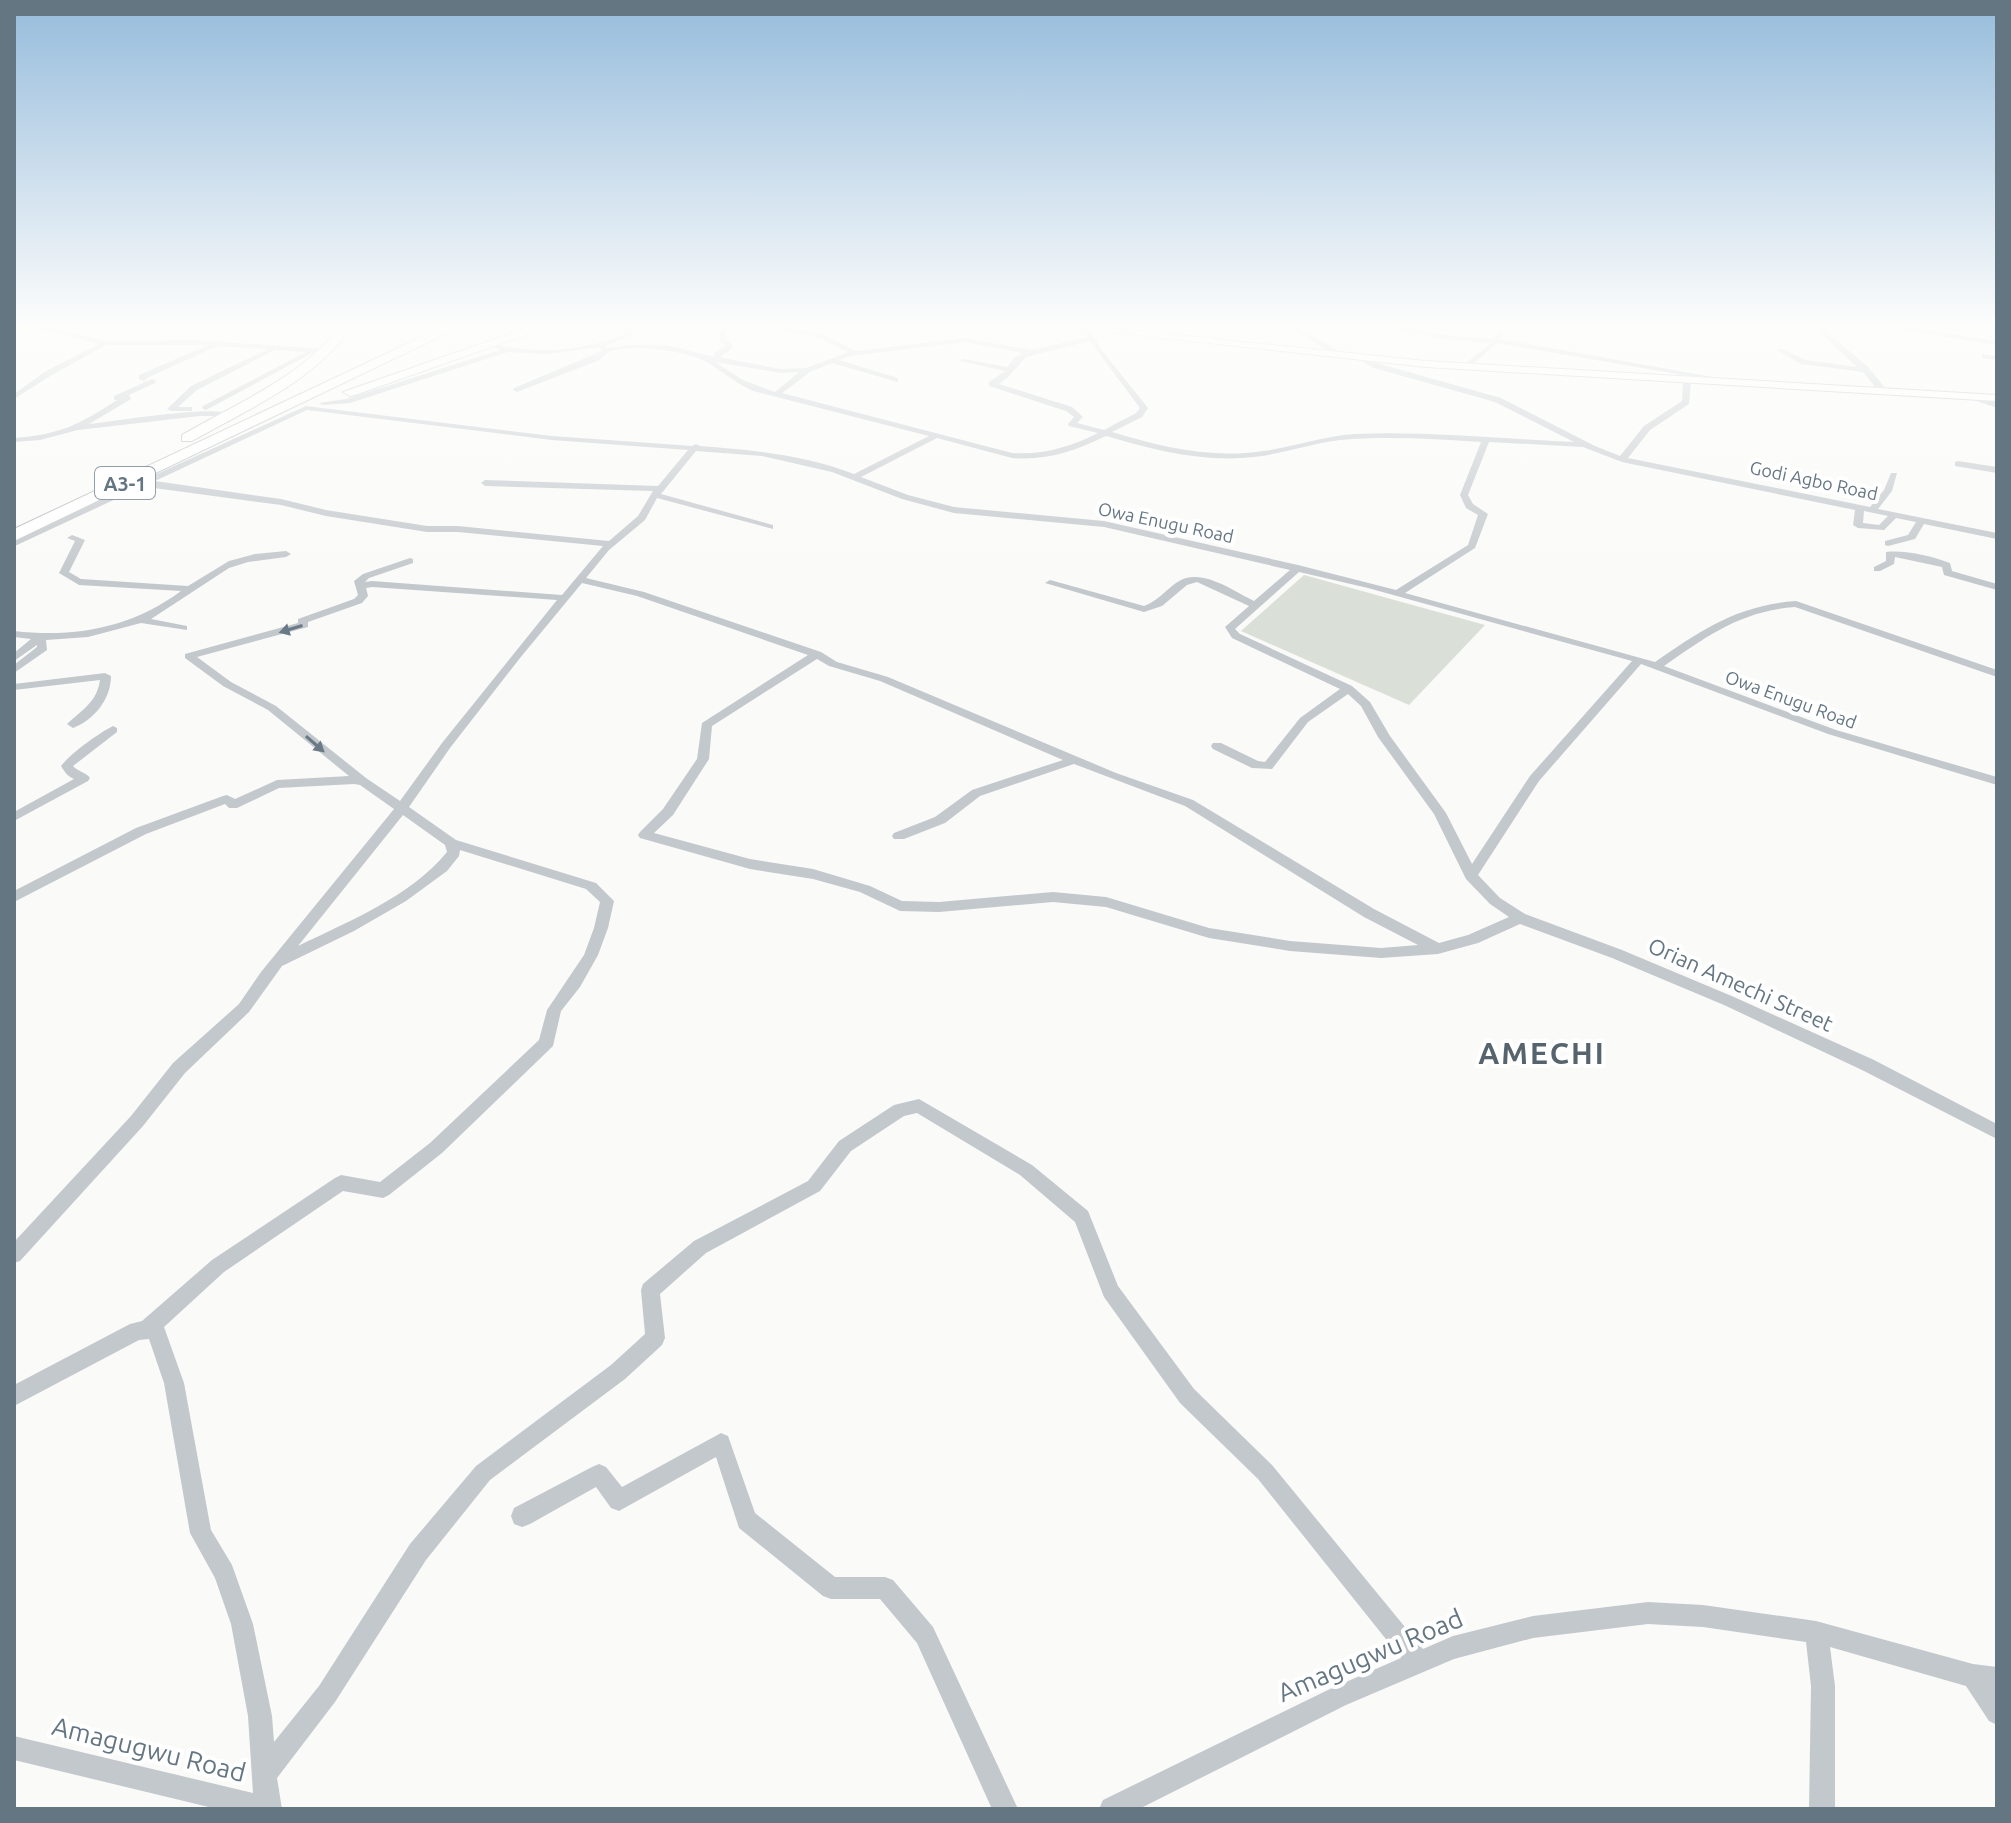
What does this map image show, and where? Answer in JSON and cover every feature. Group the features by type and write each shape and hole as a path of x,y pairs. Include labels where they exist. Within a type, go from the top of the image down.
{"highway":[{"path":"171,447 232,411"},
{"path":"171,447 249,411"},
{"name":"A3-1","path":"14,536 279,411"},
{"path":"237,431 295,411"},
{"name":"A3-1","path":"14,519 171,447"}],"street":[{"path":"78,428 105,411"},
{"path":"14,440 202,411"},
{"path":"204,411 227,414"},
{"path":"14,543 300,411"},
{"name":"Owa Enugu Road","path":"357,411 552,438 696,446 774,455 855,477 905,497 954,510 1080,520 1298,568 1639,660 1832,732 1997,781"},
{"path":"844,411 1012,455 1041,457 1071,450 1142,411"},
{"path":"1072,411 1079,417 1072,424 1168,451 1206,458 1262,454 1351,436 1586,445"},
{"name":"Godi Agbo Road","path":"1521,411 1586,445 1622,459 1997,536"},
{"path":"1622,459 1647,428 1672,411"},
{"path":"855,477 937,435"},
{"path":"1398,593 1472,546 1483,514 1469,506 1464,495 1486,439"},
{"path":"14,1255 137,1121 179,1068 244,1008 516,656 610,544 637,523 657,492 696,446"},
{"path":"1958,464 1997,470"},
{"path":"1894,475 1888,491 1868,508 1859,511 1858,525 1881,528 1895,514"},
{"path":"148,480 154,485 281,502 326,513 427,529 458,529 610,544"},
{"path":"485,483 657,492 770,527"},
{"path":"1888,543 1912,537 1922,519"},
{"path":"72,538 80,540 64,573 79,582 191,589"},
{"path":"1877,569 1891,562 1889,554 1893,553 1935,560 1947,565 1947,573 1956,577 1997,587"},
{"path":"14,634 40,637 90,632 140,620 234,563 286,554"},
{"path":"410,561 359,581 367,585 566,598"},
{"name":"Orian Amechi Street","path":"1298,568 1230,627 1232,634 1348,688 1366,704 1384,737 1440,813 1471,876 1495,901 1520,918 1729,1001 1868,1065 1997,1132"},
{"path":"1050,583 1144,609 1155,609 1188,581 1199,579 1256,605"},
{"path":"582,580 631,591 817,654 833,664 884,679 1075,760 1189,803 1380,920 1438,949"},
{"path":"14,1396 75,1362 148,1328 218,1266 341,1183 383,1190 436,1148 547,1042 549,1014 583,971 603,924 607,901 591,886 451,843 363,781 272,708 227,684 189,656 304,625 302,621 358,601 367,585"},
{"path":"1656,666 1737,613 1765,605 1796,604 1997,674"},
{"path":"140,620 183,628"},
{"path":"14,658 40,637"},
{"path":"14,670 43,648 40,637"},
{"path":"817,654 706,725 703,759 668,812 645,835 750,864 813,874 865,889 900,906 939,907 1053,897 1106,902 1246,940 1381,953 1438,949 1473,939 1520,918"},
{"path":"1471,876 1534,779 1639,660"},
{"path":"14,687 105,676 106,685 101,697 86,716 73,724"},
{"path":"1217,746 1256,765 1268,766 1304,720 1348,688"},
{"path":"96,716 112,697 101,697"},
{"path":"14,817 84,778 73,774 67,766 71,759 105,739 113,730"},
{"path":"899,836 940,820 976,793 1075,760"},
{"path":"14,897 141,831 227,799 233,805 277,784 363,781"},
{"path":"275,965 423,882 451,858 454,853 451,843"},
{"path":"265,1773 327,1694 418,1552 483,1473 618,1372 655,1338 650,1290 700,1247 814,1186 845,1146 900,1110 919,1106 1026,1170 1082,1217 1111,1291 1187,1396 1265,1472 1419,1662"},
{"path":"148,1328 155,1329 159,1337 174,1383 201,1533 224,1573 242,1624 260,1716 268,1809"},
{"path":"522,1516 599,1474 619,1500 721,1443 747,1520 831,1588 885,1588 925,1635 1005,1809"},
{"name":"Amagugwu Road","path":"1112,1809 1338,1697 1453,1648 1533,1627 1648,1613 1703,1616 1816,1632 1973,1676 1997,1679"},
{"path":"1816,1632 1823,1686 1822,1809"},
{"path":"1973,1676 1997,1713"},
{"name":"Amagugwu Road","path":"14,1748 268,1809"}],"shaded area":[{"path":"1304,575 1485,625 1409,705 1241,631"}],"district":[{"name":"AMECHI","path":"1542,1053"}]}
